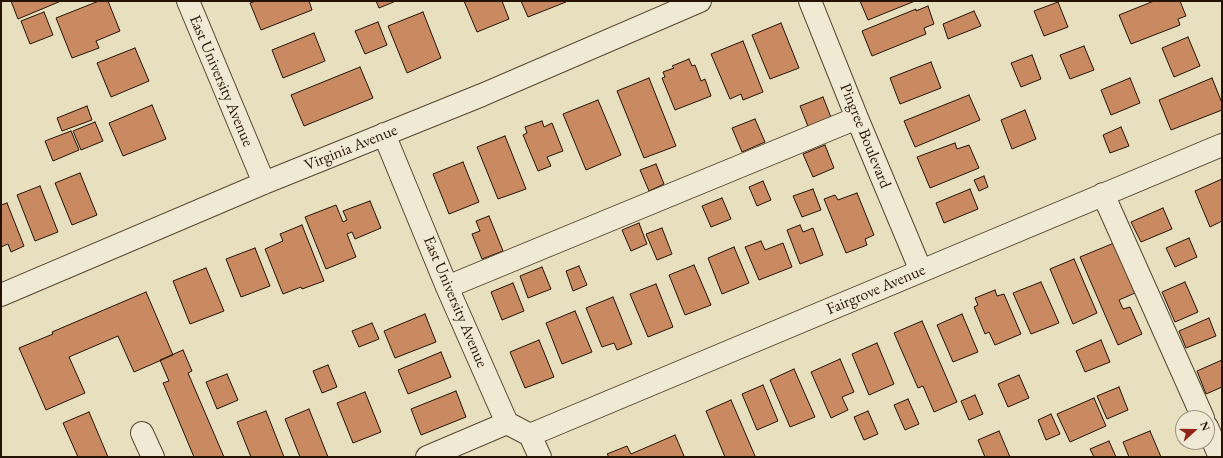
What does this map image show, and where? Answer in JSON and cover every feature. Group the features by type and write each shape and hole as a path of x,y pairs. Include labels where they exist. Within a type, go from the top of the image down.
{"street":[{"name":"East University Avenue","path":"188,1 264,183"},
{"name":"Virginia Avenue","path":"1,295 264,183 482,95 700,1"},
{"name":"Pingree Boulevard","path":"810,1 921,271"},
{"path":"448,287 857,118"},
{"name":"East University Avenue","path":"384,134 448,287 508,423"},
{"name":"Fairgrove Avenue","path":"530,435 1222,145"},
{"path":"1103,194 1199,410"},
{"path":"427,457 508,423 530,435 540,457"},
{"path":"142,433 153,457"},
{"path":"1215,445 1220,457"}],"building":[{"path":"11,1 61,1 18,19"},
{"path":"99,1 108,1 120,31 96,41 99,48 72,58 56,18"},
{"path":"256,1 309,1 312,10 261,30 250,3"},
{"path":"376,1 396,1 379,8"},
{"path":"464,1 502,1 509,19 477,32"},
{"path":"521,1 565,1 566,2 528,17"},
{"path":"860,1 915,1 868,20"},
{"path":"1154,1 1180,1 1186,16 1178,19 1180,25 1131,44 1119,15"},
{"path":"1058,2 1068,27 1044,36 1034,11"},
{"path":"928,6 934,24 924,28 926,34 872,56 862,31 916,9 916,11"},
{"path":"974,11 981,26 948,39 943,24"},
{"path":"44,12 53,35 30,44 21,21"},
{"path":"423,12 441,58 407,73 388,26"},
{"path":"378,22 387,45 365,54 355,31"},
{"path":"781,23 799,68 770,79 752,35"},
{"path":"314,33 325,61 283,78 272,50"},
{"path":"1188,37 1200,66 1174,77 1162,48"},
{"path":"743,41 763,92 743,100 741,94 730,99 711,54"},
{"path":"1084,46 1094,70 1070,79 1060,55"},
{"path":"135,48 149,81 111,97 97,63"},
{"path":"1032,55 1041,79 1021,87 1011,63"},
{"path":"689,59 692,66 695,65 701,81 705,79 711,96 675,110 662,78 665,77 663,72 674,68 672,66"},
{"path":"931,62 941,88 900,104 890,78"},
{"path":"360,67 373,98 304,126 291,95"},
{"path":"649,78 676,146 644,158 617,91"},
{"path":"1130,78 1140,103 1111,115 1101,90"},
{"path":"1212,78 1222,103 1222,110 1171,130 1159,100"},
{"path":"969,95 980,120 915,147 904,121"},
{"path":"823,97 832,120 809,129 800,106"},
{"path":"598,100 621,155 586,170 563,114"},
{"path":"152,105 166,139 123,156 109,123"},
{"path":"87,106 92,120 62,131 57,118"},
{"path":"1025,110 1036,139 1012,149 1001,120"},
{"path":"755,119 765,142 742,152 732,128"},
{"path":"542,121 544,127 552,123 563,151 547,157 551,166 538,171 523,135 527,133 525,127"},
{"path":"95,122 103,141 81,150 73,131"},
{"path":"1121,127 1129,146 1110,153 1103,135"},
{"path":"71,131 79,150 53,161 45,141"},
{"path":"505,136 526,189 498,199 477,147"},
{"path":"955,143 957,149 969,145 979,168 930,188 917,157"},
{"path":"825,145 834,168 813,177 803,154"},
{"path":"463,162 479,202 449,214 433,174"},
{"path":"656,164 664,184 649,191 640,170"},
{"path":"80,173 97,215 72,225 55,183"},
{"path":"984,176 988,187 979,191 974,180"},
{"path":"1222,179 1222,221 1210,227 1195,191"},
{"path":"763,181 771,200 757,206 749,187"},
{"path":"40,186 58,232 35,241 17,195"},
{"path":"813,189 821,210 802,217 793,196"},
{"path":"970,189 978,209 944,223 936,203"},
{"path":"857,193 874,235 865,239 867,245 846,253 824,199 835,195 838,200"},
{"path":"722,198 731,219 711,227 702,206"},
{"path":"370,201 381,228 355,239 352,232 347,234 356,257 326,269 305,217 336,205 343,222 347,220 343,211"},
{"path":"7,203 24,246 11,252 8,244 1,247 1,205"},
{"path":"1163,208 1172,229 1141,242 1131,222"},
{"path":"489,216 503,251 482,259 472,234 480,231 476,221"},
{"path":"639,223 647,244 631,251 622,230"},
{"path":"302,225 324,281 302,289 301,287 283,294 265,249 283,241 280,234"},
{"path":"800,225 803,232 813,228 823,255 800,264 787,230"},
{"path":"662,228 672,254 657,260 646,234"},
{"path":"1189,238 1197,257 1175,267 1166,248"},
{"path":"761,241 765,250 783,243 792,267 759,280 745,247"},
{"path":"1114,243 1135,293 1119,300 1123,309 1130,307 1142,334 1118,345 1080,257"},
{"path":"734,247 749,283 722,294 708,258"},
{"path":"255,248 270,286 241,297 226,259"},
{"path":"1074,259 1097,313 1073,324 1050,269"},
{"path":"694,265 711,305 685,315 669,275"},
{"path":"579,266 587,285 573,291 566,271"},
{"path":"542,267 551,289 528,298 520,276"},
{"path":"206,268 224,311 190,324 173,281"},
{"path":"1041,282 1059,323 1031,334 1013,293"},
{"path":"1185,282 1198,312 1175,322 1162,292"},
{"path":"513,283 524,311 502,320 491,292"},
{"path":"656,284 673,327 648,337 630,294"},
{"path":"995,290 997,296 1004,294 1021,334 995,345 989,332 985,334 974,307 978,305 975,298"},
{"path":"146,292 173,355 134,372 118,336 69,357 85,393 46,410 19,348 53,334 52,332"},
{"path":"613,297 632,344 617,350 614,343 602,347 586,308"},
{"path":"575,311 592,352 562,364 546,323"},
{"path":"425,314 436,342 395,358 384,331"},
{"path":"962,314 978,352 953,362 937,325"},
{"path":"1209,318 1216,336 1186,348 1179,331"},
{"path":"922,321 957,402 934,412 923,386 918,388 894,333"},
{"path":"372,323 379,339 359,347 352,331"},
{"path":"539,340 554,377 525,388 510,352"},
{"path":"1101,340 1110,362 1085,372 1076,351"},
{"path":"877,343 894,384 869,395 852,354"},
{"path":"183,350 192,371 188,373 224,457 194,457 163,383 169,381 160,360"},
{"path":"441,352 451,377 408,394 398,370"},
{"path":"840,359 854,392 842,397 848,410 831,418 811,372"},
{"path":"1222,360 1222,387 1206,394 1197,371"},
{"path":"328,365 337,387 322,393 313,371"},
{"path":"794,369 815,417 790,427 770,380"},
{"path":"227,374 238,400 217,409 206,382"},
{"path":"1019,375 1029,398 1008,407 998,384"},
{"path":"763,385 778,421 757,430 742,394"},
{"path":"1119,387 1128,410 1107,419 1097,396"},
{"path":"456,391 466,417 421,435 411,409"},
{"path":"365,392 381,432 353,443 337,403"},
{"path":"975,395 983,414 969,420 961,401"},
{"path":"1094,398 1106,426 1070,442 1057,414"},
{"path":"908,399 919,424 905,430 894,405"},
{"path":"731,400 755,456 754,457 725,457 706,411"},
{"path":"309,409 328,457 300,457 285,419"},
{"path":"266,411 284,457 251,457 237,422"},
{"path":"868,411 878,434 864,440 854,417"},
{"path":"89,412 108,457 78,457 63,423"},
{"path":"1051,414 1060,434 1046,440 1038,420"},
{"path":"999,431 1010,457 985,457 978,440"},
{"path":"1150,431 1161,457 1129,457 1123,442"},
{"path":"675,435 684,456 609,457 607,454 627,446 631,454"},
{"path":"1109,441 1116,457 1094,457 1090,449"}]}
